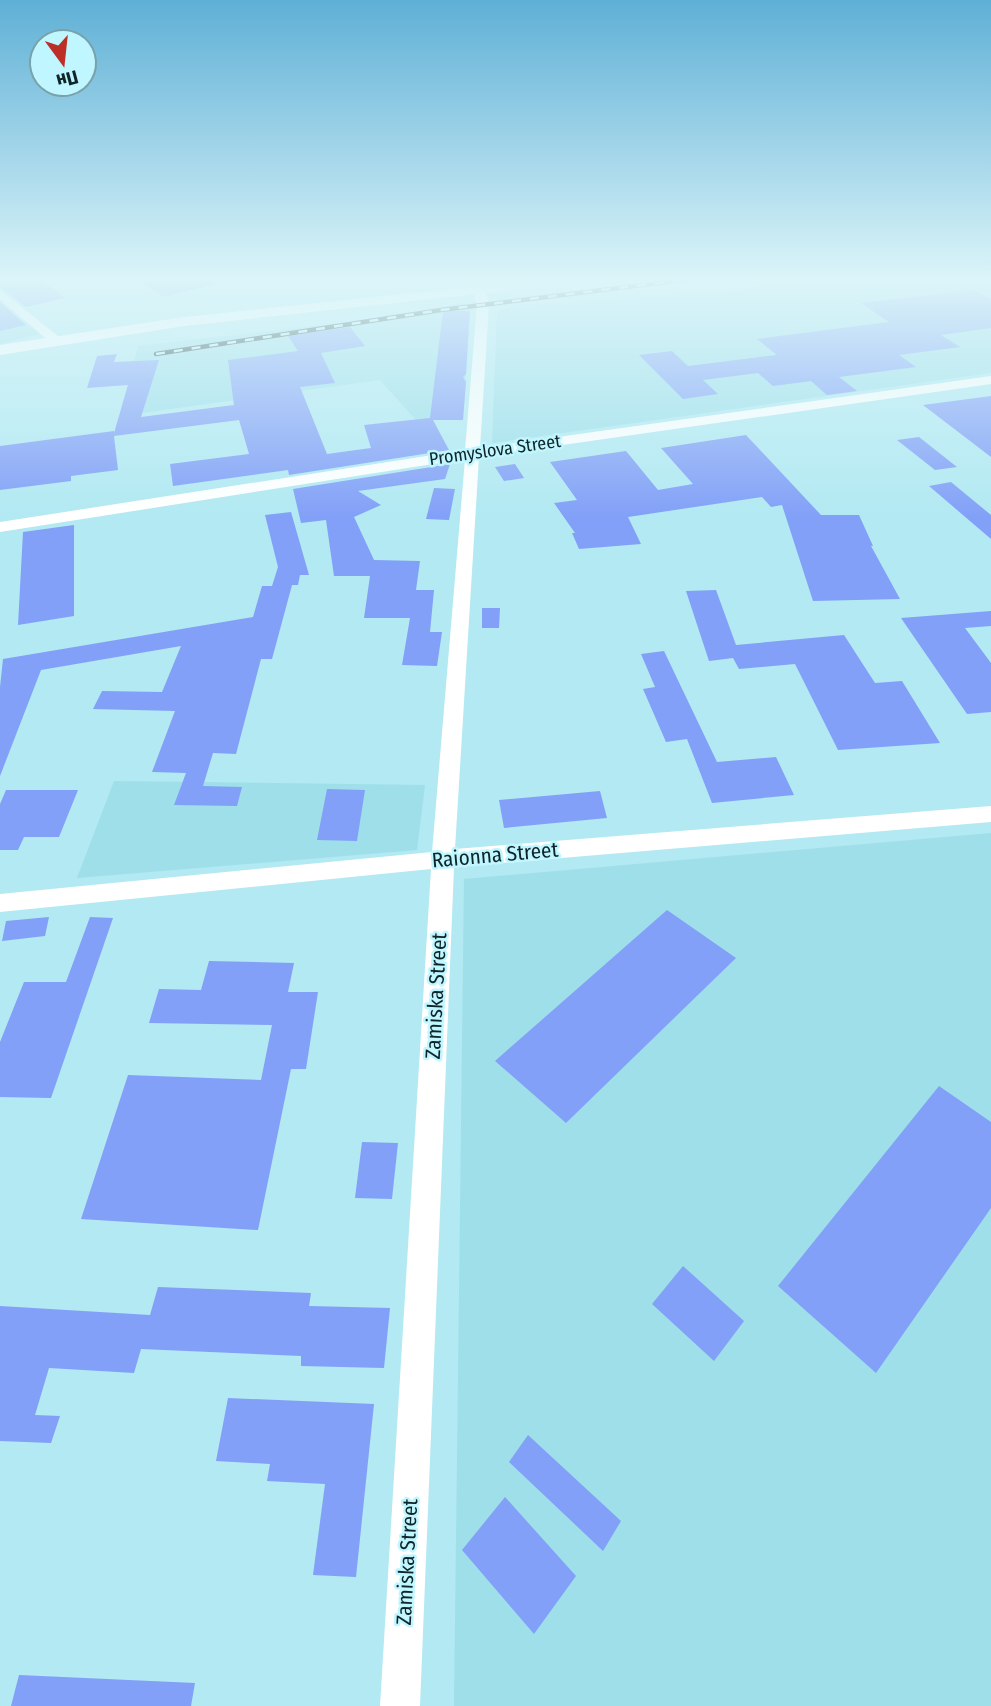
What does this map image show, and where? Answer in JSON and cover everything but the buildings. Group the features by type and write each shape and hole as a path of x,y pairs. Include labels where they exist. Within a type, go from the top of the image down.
{"street":[{"name":"Zamiska Street","path":"400,1706 443,859 480,358"},
{"name":"Promyslova Street","path":"0,527 474,453 991,380"},
{"name":"Raionna Street","path":"0,903 443,859 991,814"}],"shaded area":[{"path":"135,358 467,358 463,420 416,420 380,380 142,413 129,414 131,406 122,406"},
{"path":"495,358 991,358 991,373 492,443"},
{"path":"114,781 425,785 417,850 77,878"},
{"path":"991,833 991,1706 454,1706 464,879"}]}
